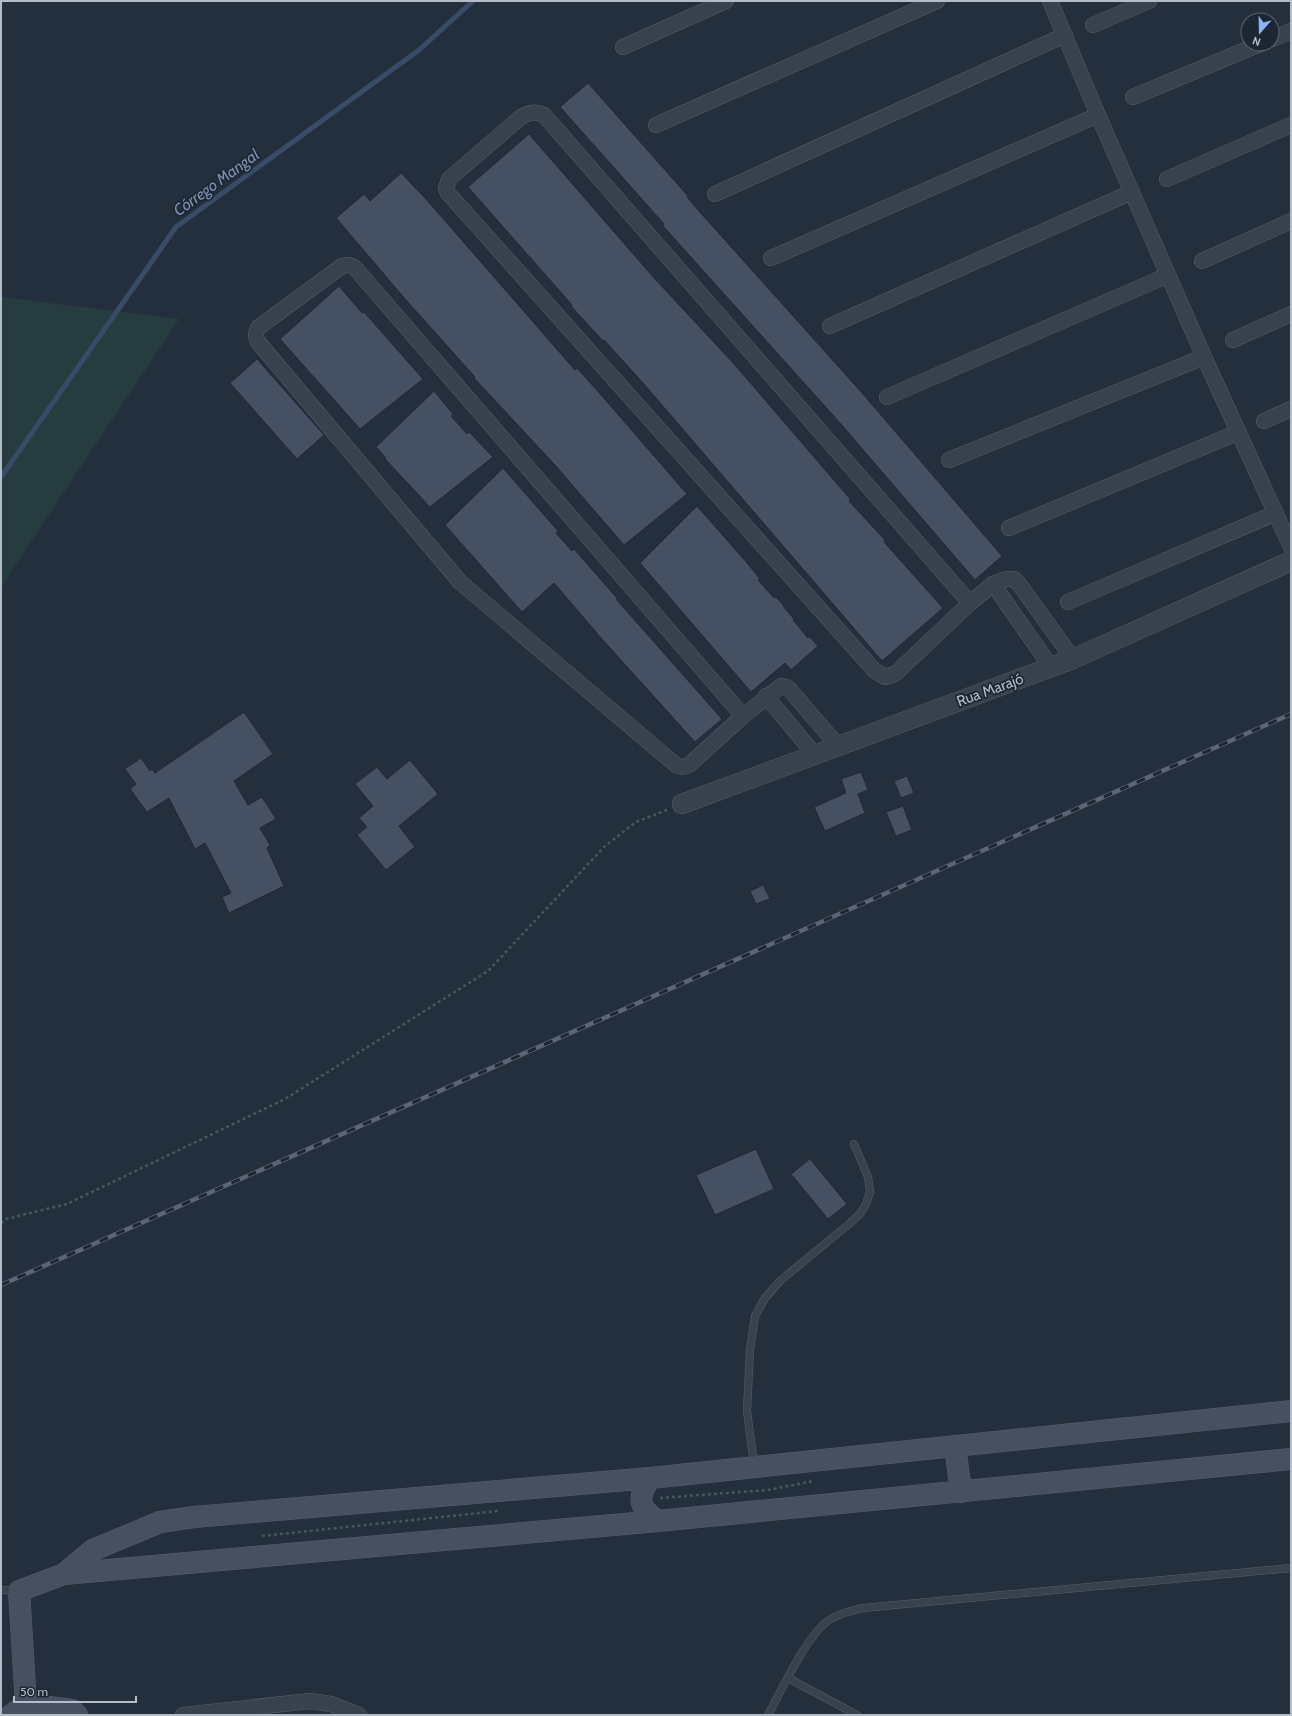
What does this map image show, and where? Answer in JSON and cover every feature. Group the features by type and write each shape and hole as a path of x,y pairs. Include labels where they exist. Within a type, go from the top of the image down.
{"main road":[{"path":"64,1574 93,1550 160,1522 194,1516 650,1478 1291,1411"},
{"path":"954,1446 961,1492"},
{"path":"77,1715 72,1710 19,1710 10,1591 64,1574 658,1521 1291,1459"},
{"path":"650,1478 644,1486 641,1499 642,1506 646,1512 658,1521"}],"street":[{"path":"623,47 726,1"},
{"path":"656,125 936,1"},
{"path":"1050,1 1167,275 1291,547"},
{"path":"1093,25 1149,1"},
{"path":"1280,36 1291,31"},
{"path":"715,194 1065,35"},
{"path":"1133,97 1241,52"},
{"path":"970,603 544,115 536,112 529,113 521,117 449,179 446,188 448,193 874,670 885,677 895,674 970,603 993,584 1006,579 1014,579 1020,584 1073,659"},
{"path":"771,258 1098,115"},
{"path":"1167,179 1291,125"},
{"path":"830,326 1132,192"},
{"path":"1202,261 1291,221"},
{"path":"744,716 355,268 346,264 342,266 259,327 256,331 258,342 460,582 676,765 685,767 689,765 744,716 766,696 781,686 786,687 838,746"},
{"path":"887,397 1150,284 1167,275"},
{"path":"1233,340 1291,314"},
{"path":"949,460 1204,357"},
{"path":"1264,420 1291,409"},
{"path":"1009,528 1239,432"},
{"path":"1068,602 1276,513"},
{"name":"Rua Marajó","path":"677,806 1073,659 1291,561"},
{"path":"993,584 1051,667"},
{"path":"766,696 815,755"},
{"path":"183,1715 310,1701 331,1704 359,1715"}],"lane":[{"path":"754,1467 747,1411 750,1350 755,1316 765,1298 781,1280 849,1224 860,1214 866,1204 870,1192 868,1177 854,1144"},
{"path":"768,1715 811,1639 828,1620 843,1612 863,1608 1291,1568"},
{"path":"788,1678 857,1715"}],"path":[{"path":"1,1223 6,1219 67,1204 285,1099 488,971 605,846 636,822 677,806"}],"green space":[{"path":"1,297 179,319 1,587"}],"building":[{"path":"588,83 688,196 687,197 698,210 863,394 1002,556 975,580 840,423 663,226 664,224 560,107"},
{"path":"529,134 655,279 735,365 851,500 849,501 885,540 884,542 943,608 882,661 643,383 571,306 572,305 468,187"},
{"path":"401,173 426,199 575,370 577,368 602,396 687,494 624,545 555,465 474,378 475,377 406,300 336,218 364,194 370,201"},
{"path":"339,286 423,379 360,429 280,339"},
{"path":"257,359 324,435 297,459 230,383"},
{"path":"434,391 453,414 451,416 467,434 469,432 493,457 430,507 385,459 386,458 376,447"},
{"path":"503,468 558,531 556,533 572,551 574,549 722,719 695,742 601,638 554,583 522,612 445,525"},
{"path":"697,506 748,564 760,579 758,580 774,598 776,597 784,606 808,638 810,637 818,646 791,670 785,663 751,692 640,563"},
{"path":"244,712 273,754 234,781 248,805 262,797 276,819 260,828 270,845 267,848 284,886 229,913 222,897 231,893 205,843 195,849 169,798 147,812 130,789 136,784 125,769 141,758 150,771 152,769 155,773"},
{"path":"410,760 438,794 399,826 415,847 386,870 357,835 367,827 359,818 373,806 355,784 377,767 387,779"},
{"path":"861,772 868,790 858,794 865,813 825,831 814,807 846,793 841,779"},
{"path":"907,776 914,793 901,798 894,781"},
{"path":"903,806 912,830 896,836 886,812"},
{"path":"763,885 770,899 756,904 750,891"},
{"path":"756,1149 774,1189 715,1215 696,1175"},
{"path":"810,1159 847,1204 828,1219 791,1174"}],"waterway":[{"name":"Córrego Mangal","path":"1,477 176,227 419,50 473,1"}],"railway":[{"path":"1,1285 1291,714"}]}
